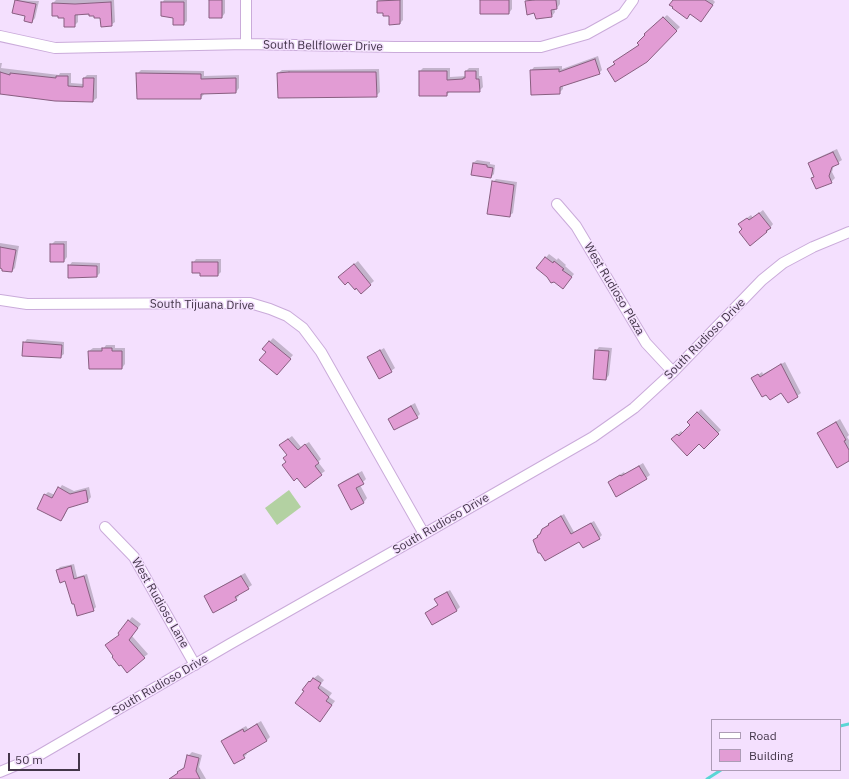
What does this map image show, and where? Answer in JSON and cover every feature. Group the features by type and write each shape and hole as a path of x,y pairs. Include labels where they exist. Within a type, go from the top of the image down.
{"street":[{"path":"246,0 246,44"},
{"name":"South Bellflower Drive","path":"0,36 55,48 246,44 395,47 541,47 587,34 623,14 633,0"},
{"name":"West Rudioso Plaza","path":"557,204 576,226 646,343 673,372"},
{"name":"South Rudioso Drive","path":"0,772 36,757 593,437 634,408 673,372 762,280 783,263 813,247 849,232"},
{"name":"South Tijuana Drive","path":"0,300 27,304 250,303 270,308 287,316 303,328 321,352 424,534"},
{"name":"West Rudioso Lane","path":"105,527 134,557 195,665"}],"green space":[{"path":"289,490 301,507 277,525 265,508"}],"building":[{"path":"15,0 36,4 32,23 24,21 25,16 12,13"},
{"path":"209,0 222,0 222,18 209,18"},
{"path":"400,0 400,24 389,25 389,16 383,16 383,13 377,13 377,1"},
{"path":"480,0 509,0 509,14 480,14"},
{"path":"556,0 557,9 551,10 552,17 536,19 534,13 527,15 525,1"},
{"path":"673,0 705,0 713,5 701,22 690,14 687,19 672,8 673,7 669,5"},
{"path":"111,2 112,26 101,27 100,18 94,18 94,16 89,16 89,14 75,15 75,27 64,27 64,18 52,16 52,3 75,4"},
{"path":"161,2 184,2 184,25 173,25 173,18 161,16"},
{"path":"663,17 677,31 647,62 615,82 607,69 615,64 613,62 639,45 637,43 645,35 644,34"},
{"path":"595,59 600,74 560,87 560,94 531,95 530,70 559,69 559,72"},
{"path":"419,71 447,71 447,80 463,79 465,78 465,71 476,71 476,79 479,79 480,92 447,92 447,96 419,96"},
{"path":"0,72 10,75 10,73 56,78 56,76 68,76 68,86 83,87 83,78 94,78 93,102 55,101 0,94"},
{"path":"376,72 377,97 278,98 277,73"},
{"path":"136,73 201,74 201,79 236,78 236,93 201,94 201,99 137,99"},
{"path":"833,152 839,164 832,167 829,176 832,183 816,189 811,178 814,177 808,163"},
{"path":"473,163 487,165 487,167 493,168 491,178 471,175"},
{"path":"492,181 514,185 510,217 487,214"},
{"path":"759,213 771,228 750,246 739,232 742,229 738,224 747,218 749,220"},
{"path":"50,244 64,244 64,262 50,262"},
{"path":"0,247 16,250 12,272 2,271 0,268"},
{"path":"545,257 553,263 554,261 564,269 562,270 572,277 563,289 554,282 551,283 547,277 536,268"},
{"path":"192,262 218,262 218,276 200,276 200,273 192,273"},
{"path":"354,264 371,285 361,294 348,282 345,285 338,277"},
{"path":"68,265 97,266 97,277 68,278"},
{"path":"269,341 291,359 277,375 259,360 266,352 262,349"},
{"path":"23,342 62,345 61,358 22,356"},
{"path":"102,348 112,348 112,351 122,351 122,369 89,369 88,351 102,351"},
{"path":"380,350 392,372 379,379 367,357"},
{"path":"595,350 609,351 606,380 593,379"},
{"path":"781,364 798,397 788,403 781,393 770,400 766,395 762,397 751,378 758,374 760,377"},
{"path":"411,406 418,418 394,430 388,419"},
{"path":"697,412 719,434 704,449 699,444 687,456 671,439 677,434 679,436 690,425 687,422"},
{"path":"836,422 846,440 844,441 849,450 849,461 837,468 817,433"},
{"path":"288,439 298,450 305,444 319,463 315,466 322,475 305,488 297,478 294,481 282,465 286,462 283,458 287,455 279,445"},
{"path":"639,466 647,479 616,497 608,482"},
{"path":"358,474 364,484 356,488 364,503 351,510 338,485"},
{"path":"58,487 70,494 86,490 88,502 68,508 61,521 37,509 44,494 52,498"},
{"path":"561,516 571,534 591,523 600,539 583,548 579,542 545,561 540,553 538,553 533,540 538,537 537,536 540,534 542,529"},
{"path":"71,566 74,579 84,576 94,611 77,616 65,581 60,583 56,570"},
{"path":"241,576 249,589 235,597 237,600 213,613 204,596"},
{"path":"447,592 457,611 432,625 425,613 438,605 434,599"},
{"path":"128,620 138,628 129,640 145,658 127,673 121,665 119,666 105,645 119,635 118,633"},
{"path":"313,678 321,683 318,688 329,697 326,701 332,705 320,722 295,703 304,691 302,690"},
{"path":"257,724 267,741 243,755 245,758 234,764 221,741 243,729 244,732"},
{"path":"187,755 199,758 196,771 200,779 169,779 184,768"}],"waterway":[{"path":"841,726 849,724"},
{"path":"707,779 719,771"}]}
